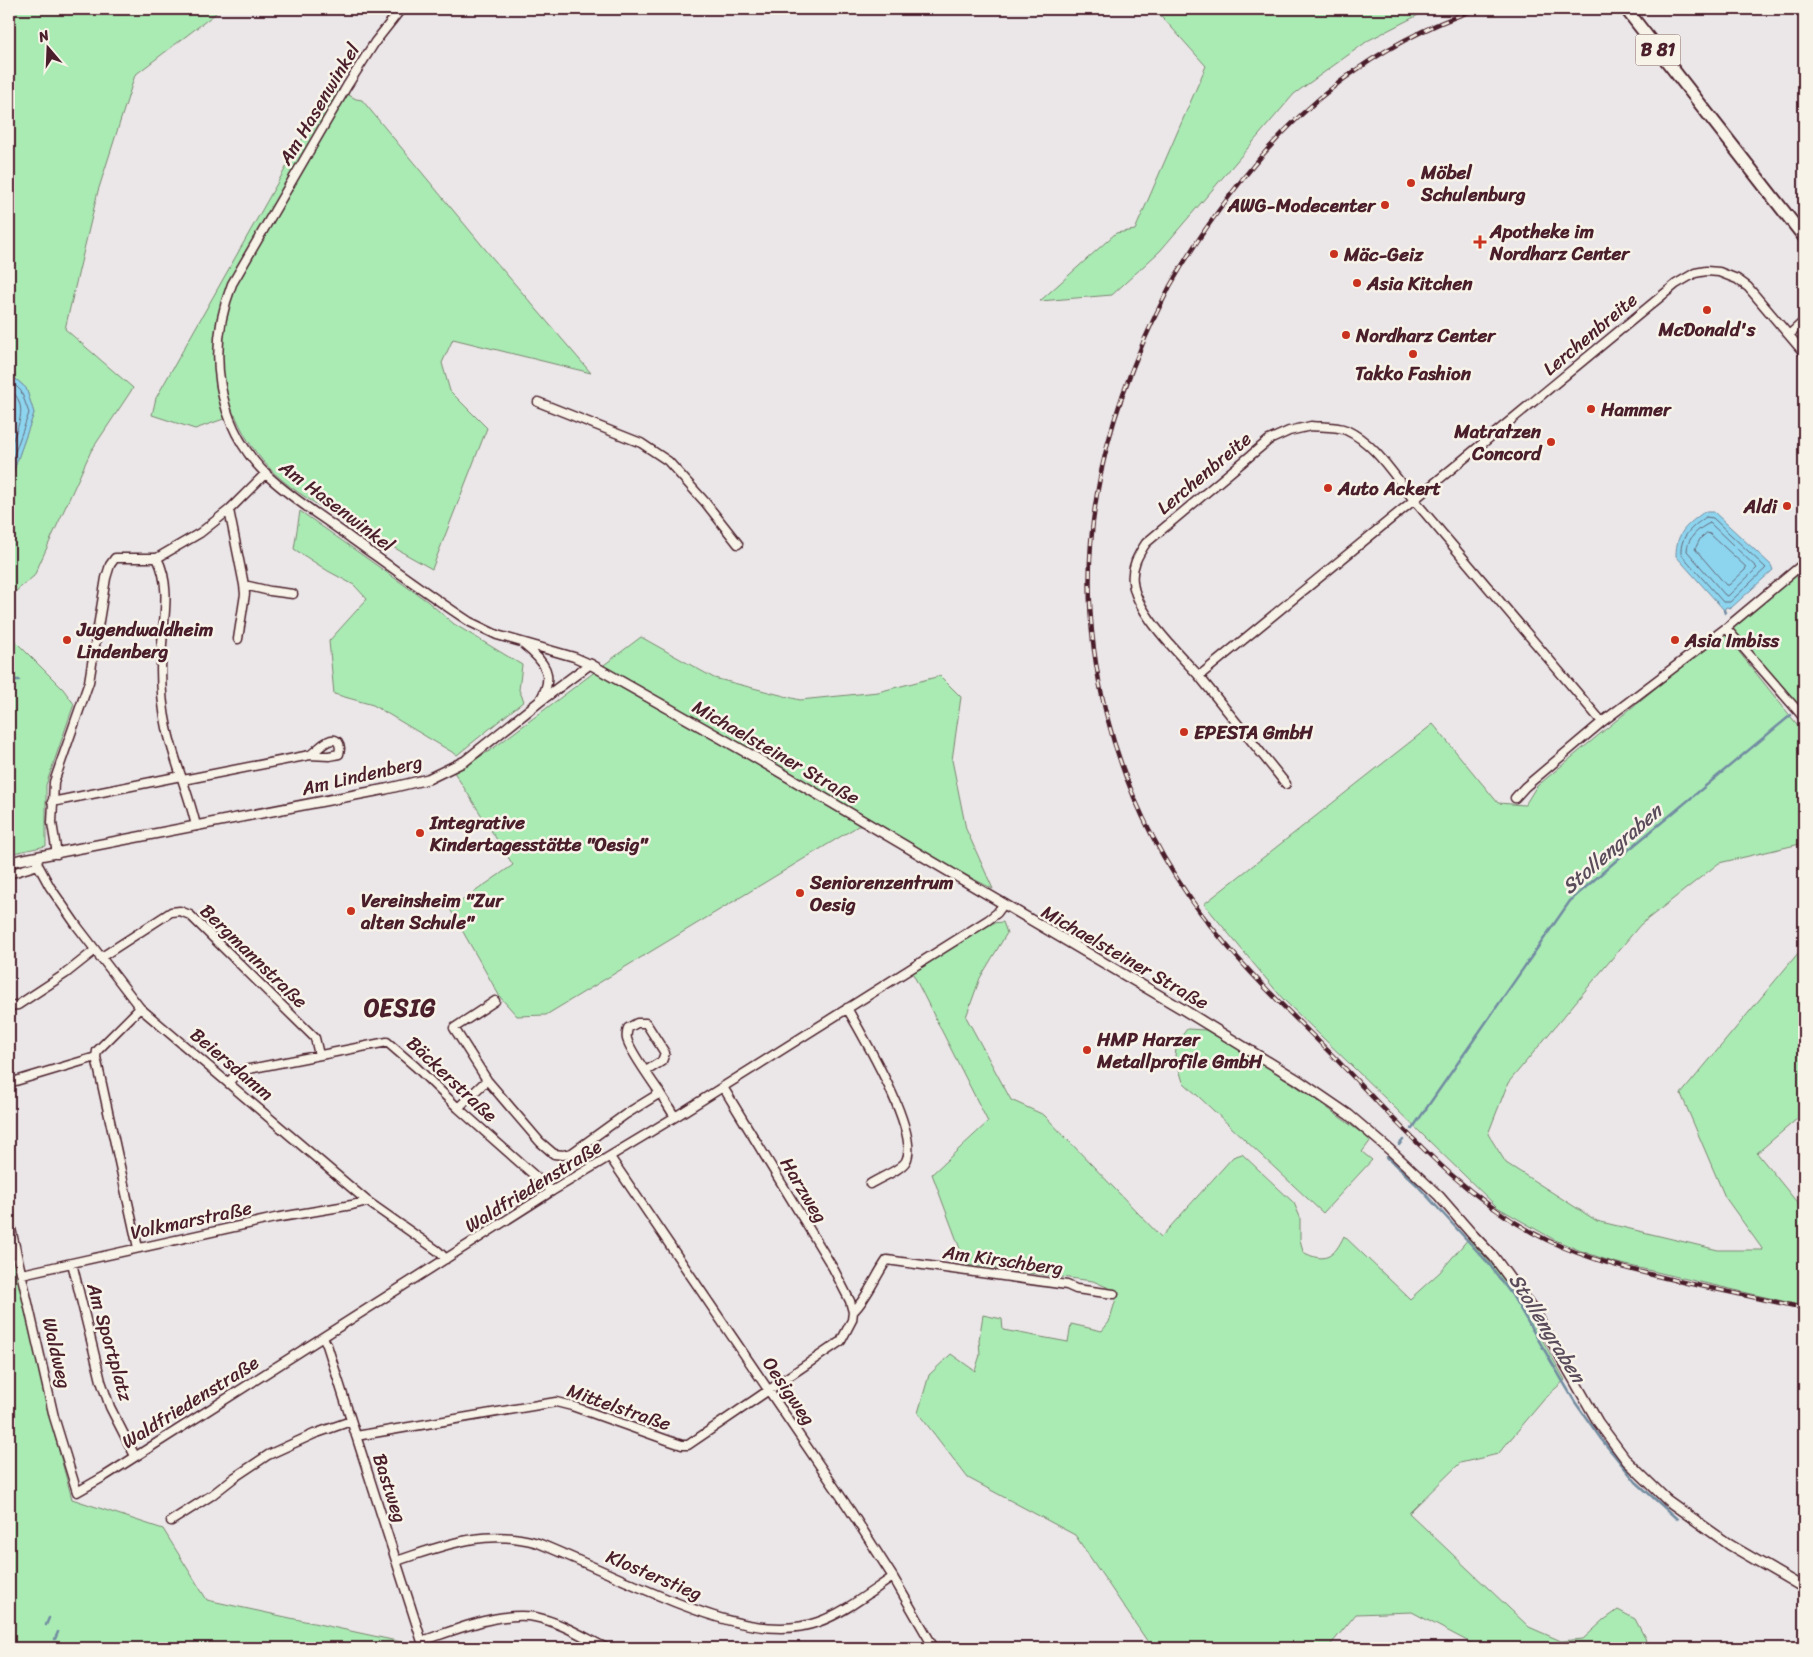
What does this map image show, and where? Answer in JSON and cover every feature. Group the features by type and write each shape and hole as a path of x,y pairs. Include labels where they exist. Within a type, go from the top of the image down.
{"main road":[{"name":"B 81","path":"1626,9 1804,237"}],"street":[{"name":"Am Hasenwinkel","path":"401,9 363,60 238,272 224,308 219,334 218,357 223,396 236,431 253,457 266,473 295,497 449,609 484,629 523,644 574,657 590,664"},
{"name":"Lerchenbreite","path":"1198,676 1676,284 1695,273 1719,272 1736,278 1748,287 1804,353"},
{"path":"1789,335 1804,321"},
{"path":"538,402 641,443 668,460 705,502 738,544"},
{"name":"Lerchenbreite","path":"1286,784 1167,641 1138,601 1132,582 1136,561 1146,543 1269,440 1289,431 1311,426 1334,427 1346,430 1358,437 1375,452 1602,722"},
{"path":"53,855 52,802 57,772 89,682 106,578 110,565 115,558 157,558 200,533 229,510 266,473"},
{"path":"229,510 245,594 238,639"},
{"path":"157,558 163,572 166,599 161,664 167,728 196,826"},
{"path":"1515,798 1525,787 1602,722 1726,628 1804,563"},
{"path":"244,585 270,592 293,594"},
{"path":"1726,628 1804,718"},
{"path":"523,644 538,656 545,666 548,684 539,702"},
{"name":"Am Lindenberg","path":"9,862 37,861 53,855 428,779 476,753 590,664"},
{"name":"Michaelsteiner Straße","path":"590,664 751,755 1184,1010 1291,1076 1349,1116 1390,1150 1439,1196 1494,1256 1538,1317 1598,1422 1627,1461 1667,1500 1722,1539 1804,1588"},
{"name":"Am Lindenberg","path":"52,802 310,755"},
{"path":"9,874 37,861"},
{"name":"Beiersdamm","path":"37,861 50,887 94,950 140,1008 367,1201 438,1250 446,1259"},
{"name":"Waldfriedenstraße","path":"77,1492 323,1338 552,1191 675,1117 988,920 1004,904"},
{"name":"Bergmannstraße","path":"100,958 171,912 180,911 190,915 315,1038 319,1055"},
{"path":"9,1006 18,1005 65,974 94,950"},
{"path":"495,1001 454,1028 487,1080 540,1142 554,1154 564,1155 572,1153 626,1114 660,1093"},
{"path":"138,1248 96,1057 97,1051 140,1008"},
{"path":"847,1008 883,1075 897,1105 906,1134 908,1152 902,1166 870,1184"},
{"path":"646,1071 662,1061 665,1053 646,1024 637,1023 628,1028 626,1037 628,1044 675,1117"},
{"name":"Bäckerstraße","path":"229,1082 239,1071 387,1042 552,1191"},
{"path":"9,1083 96,1057"},
{"path":"458,1108 487,1080"},
{"name":"Harzweg","path":"723,1087 833,1268 850,1301 853,1312"},
{"name":"Oesigweg","path":"610,1157 850,1510 893,1577 934,1648"},
{"name":"Volkmarstraße","path":"22,1274 275,1218 367,1201"},
{"name":"Waldweg","path":"9,1220 54,1417 77,1492"},
{"name":"Am Kirschberg","path":"853,1312 864,1302 876,1276 887,1260 1067,1285 1076,1289 1114,1294"},
{"name":"Am Sportplatz","path":"72,1263 101,1381 110,1407 135,1456"},
{"path":"768,1391 841,1341 852,1320 853,1312"},
{"name":"Bastweg","path":"323,1338 327,1345 423,1645"},
{"name":"Mittelstraße","path":"356,1436 556,1402 682,1445 688,1445 768,1391"},
{"path":"171,1521 212,1495 268,1455 314,1434 350,1421"},
{"name":"Klosterstieg","path":"396,1561 470,1539 503,1536 520,1538 538,1543 702,1613 762,1626 784,1628 817,1623 832,1616 893,1577"},
{"path":"423,1645 489,1621 520,1616 536,1617 550,1622 606,1648"}],"green space":[{"path":"9,9 219,9 135,75 98,191 65,329 133,388 91,451 34,576 9,597 9,484 34,413 26,388 9,373"},
{"path":"1155,9 1430,9 1369,40 1294,94 1160,251 1112,295 1040,301 1116,233 1135,230 1206,66"},
{"path":"332,86 356,99 362,100 490,255 591,373 453,339 442,363 450,391 487,428 432,569 315,503 283,481 256,453 235,415 195,429 152,415 156,398"},
{"path":"300,511 427,601 454,624 522,665 519,690 524,701 457,755 373,705 334,694 329,641 367,599 354,585 294,549"},
{"path":"1804,567 1804,711 1730,626"},
{"path":"9,615 11,637 63,689 74,704 46,785 46,846 9,854"},
{"path":"1723,632 1804,733 1804,851 1800,844 1719,863 1640,925 1508,1083 1488,1134 1506,1163 1597,1221 1718,1250 1763,1250 1725,1197 1681,1094 1804,946 1804,1113 1757,1153 1804,1211 1804,1306 1613,1262 1553,1239 1497,1207 1283,999 1204,904 1433,724 1498,803 1525,805 1536,787"},
{"path":"641,637 714,678 800,700 878,692 940,676 961,697 952,760 966,829 993,889 871,826 858,826 546,1015 517,1016 500,997 450,909 513,865 454,772 491,750"},
{"path":"1003,922 1007,933 980,978 966,1017 1011,1100 1044,1115 1161,1237 1233,1157 1242,1154 1294,1203 1300,1217 1300,1239 1303,1252 1317,1258 1323,1258 1336,1249 1344,1236 1410,1299 1440,1272 1469,1238 1514,1290 1565,1380 1547,1396 1498,1454 1460,1463 1409,1513 1529,1627 1561,1641 1583,1639 1618,1610 1635,1619 1646,1640 1639,1648 1485,1648 1469,1642 1412,1612 1356,1614 1328,1648 1152,1648 1075,1535 968,1478 918,1413 929,1375 951,1354 975,1371 980,1355 979,1340 983,1315 1002,1319 1003,1330 1068,1342 1071,1324 1102,1331 1109,1322 1118,1292 1093,1281 966,1265 932,1174 988,1122 912,972 983,928 993,923"},
{"path":"1187,1029 1206,1030 1248,1054 1311,1096 1371,1140 1362,1152 1372,1160 1323,1213 1183,1082 1175,1056 1177,1042"},
{"path":"9,1228 36,1342 50,1418 72,1499 163,1529 207,1600 420,1646 421,1648 9,1648"}],"water":[{"path":"9,373 26,388 34,413 9,484"},
{"path":"1704,512 1714,512 1771,565 1773,570 1731,608 1726,607 1724,610 1676,556 1680,535 1688,525"}],"waterway":[{"path":"9,680 19,680"},
{"name":"Stollengraben","path":"1412,1129 1570,901 1791,715"},
{"name":"Stollengraben","path":"1399,1145 1403,1140"},
{"name":"Stollengraben","path":"1387,1157 1416,1184 1489,1264 1512,1295 1575,1402 1601,1439 1636,1482 1677,1519"},
{"path":"46,1625 49,1618"},
{"path":"55,1639 58,1632"}],"railway":[{"path":"1477,9 1440,23 1404,40 1371,60 1310,106 1282,133 1231,194 1199,239 1170,286 1146,336 1125,387 1116,413 1097,494 1091,549 1090,604 1095,659 1106,714 1122,766 1143,817 1169,866 1215,932 1266,989 1410,1136 1461,1183 1517,1223 1547,1240 1581,1254 1651,1275 1804,1308"}],"place":[{"name":"Möbel Schulenburg","path":"1411,183"},
{"name":"AWG-Modecenter","path":"1385,205"},
{"name":"Apotheke im Nordharz Center","path":"1480,242"},
{"name":"Mäc-Geiz","path":"1334,254"},
{"name":"Asia Kitchen","path":"1357,283"},
{"name":"McDonald's","path":"1707,310"},
{"name":"Nordharz Center","path":"1346,335"},
{"name":"Takko Fashion","path":"1413,354"},
{"name":"Hammer","path":"1591,409"},
{"name":"Matratzen Concord","path":"1551,442"},
{"name":"Auto Ackert","path":"1328,488"},
{"name":"Aldi","path":"1787,506"},
{"name":"Jugendwaldheim Lindenberg","path":"67,640"},
{"name":"Asia Imbiss","path":"1675,640"},
{"name":"EPESTA GmbH","path":"1184,732"},
{"name":"Integrative Kindertagesstätte \"Oesig\"","path":"420,833"},
{"name":"Seniorenzentrum Oesig","path":"800,893"},
{"name":"Vereinsheim \"Zur alten Schule\"","path":"351,911"},
{"name":"HMP Harzer Metallprofile GmbH","path":"1087,1050"}],"district":[{"name":"OESIG","path":"400,1008"}]}
